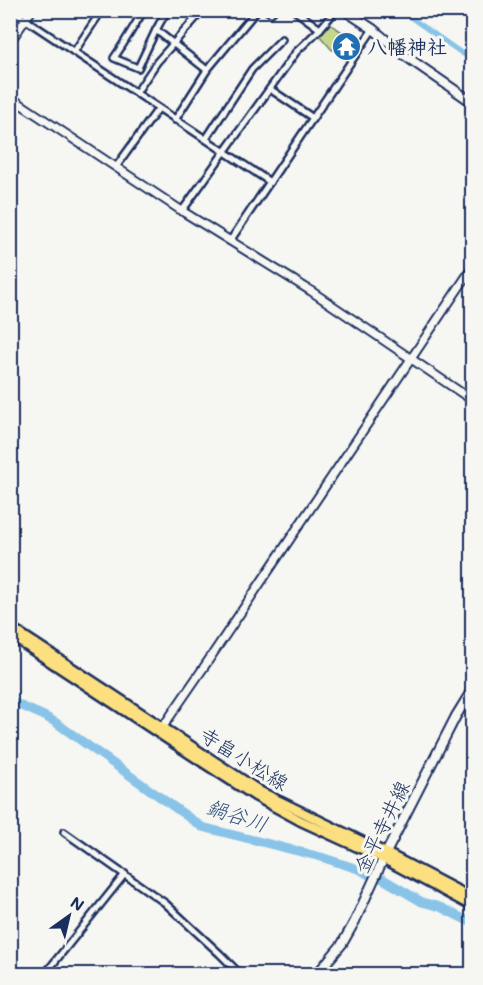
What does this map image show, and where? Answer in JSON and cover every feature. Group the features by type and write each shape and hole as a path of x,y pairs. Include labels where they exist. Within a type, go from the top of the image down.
{"main road":[{"path":"344,10 472,102"},
{"name":"寺畠小松線","path":"10,627 160,730"},
{"name":"寺畠小松線","path":"10,635 261,792 472,898"},
{"name":"金平寺井線","path":"317,975 342,944 355,921 385,856 456,716 472,690"},
{"name":"寺畠小松線","path":"385,856 472,906"}],"street":[{"path":"11,10 270,182"},
{"path":"10,42 32,10"},
{"path":"74,52 102,10"},
{"path":"144,10 114,58 138,68 167,10"},
{"path":"136,93 157,62 203,10"},
{"path":"175,120 207,70 257,10"},
{"path":"266,10 271,13 274,10"},
{"path":"294,10 320,29"},
{"path":"183,211 296,52 336,10"},
{"path":"230,240 373,29"},
{"path":"156,30 207,70"},
{"path":"206,140 252,69 282,39"},
{"path":"270,89 313,118"},
{"path":"10,97 183,211 311,291 472,400"},
{"path":"116,167 158,109"},
{"path":"160,730 472,268"},
{"path":"64,832 165,903 240,975"},
{"path":"45,975 125,874"}],"green space":[{"path":"330,24 356,41 358,49 351,59 338,49 332,50 319,35"}],"waterway":[{"path":"400,10 463,54 472,57"},
{"name":"鍋谷川","path":"10,701 55,722 202,827 321,857 361,870 383,879 422,902 440,907 472,923"}],"place":[{"name":"八幡神社","path":"346,47"}]}
